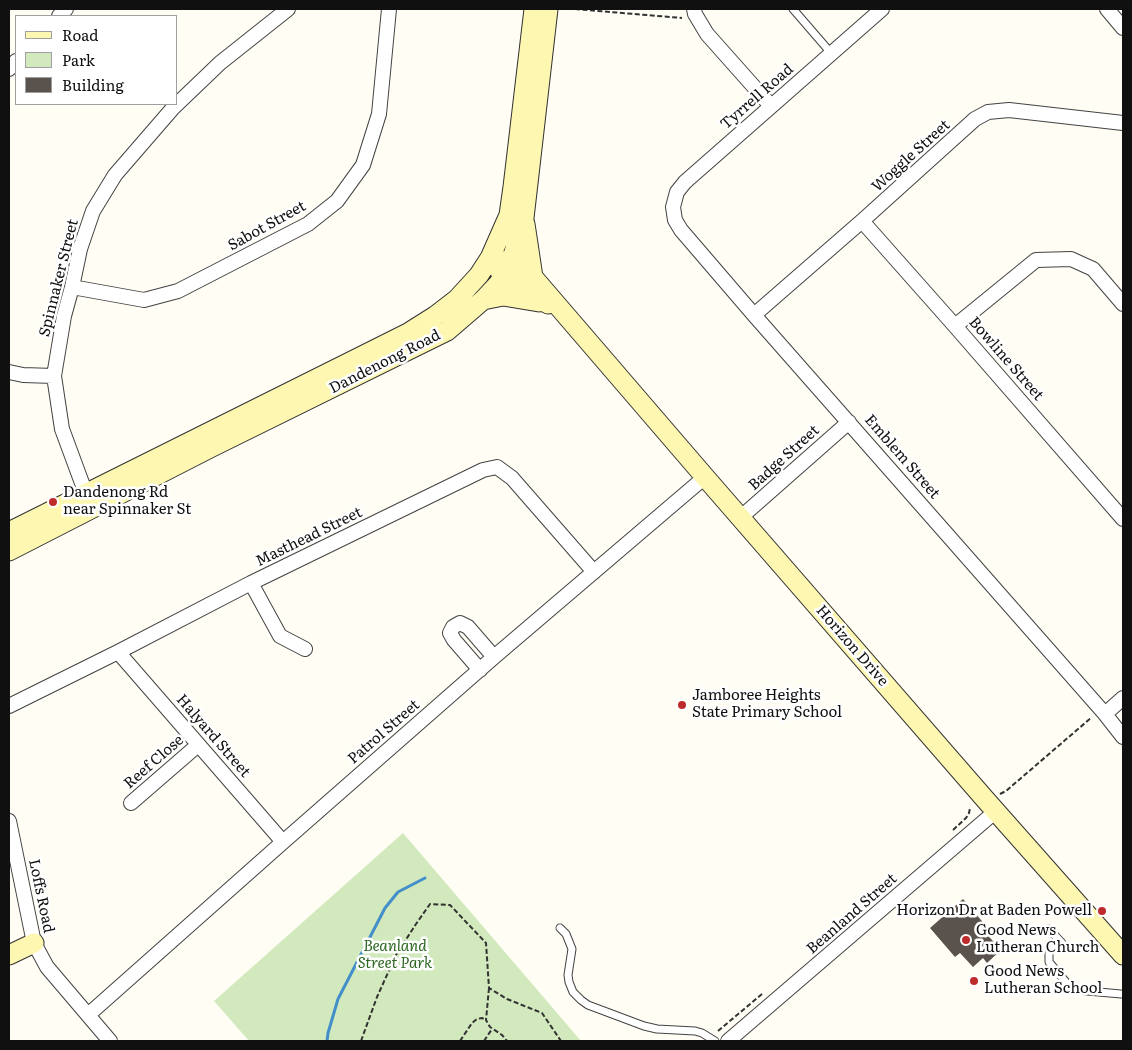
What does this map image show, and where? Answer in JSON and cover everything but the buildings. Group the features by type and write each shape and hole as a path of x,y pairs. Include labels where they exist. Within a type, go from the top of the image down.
{"main road":[{"name":"Dandenong Road","path":"9,551 89,501 408,333 457,299 479,275 490,258 509,215 534,9"},
{"name":"Dandenong Road","path":"9,532 89,501 210,448 447,331 483,300 499,283 506,269 524,218 548,9"},
{"path":"524,218 533,277"},
{"name":"Horizon Drive","path":"490,258 506,269 582,335"},
{"name":"Horizon Drive","path":"506,269 533,277 740,518 998,802 1123,955"},
{"path":"483,300 503,296 546,303"},
{"path":"9,955 34,943"}],"street":[{"name":"Spinnaker Street","path":"178,103 220,63 288,9"},
{"name":"Sabot Street","path":"72,287 144,300 178,291 308,224 337,201 363,165 379,114 389,9"},
{"name":"Tyrrell Road","path":"675,220 673,207 677,192 685,182 882,9"},
{"path":"1106,9 1123,28"},
{"path":"694,11 707,34 771,106"},
{"name":"Spinnaker Street","path":"89,501 62,429 54,376 64,316 80,249 93,210 115,175 176,105"},
{"name":"Woggle Street","path":"754,315 976,119 988,112 1009,110 1123,123"},
{"name":"Emblem Street","path":"675,220 754,315 1103,711 1123,737"},
{"name":"Bowline Street","path":"862,221 1123,519"},
{"path":"955,326 1036,260 1070,259 1092,269 1123,304"},
{"path":"9,372 23,375 54,376"},
{"name":"Badge Street","path":"740,518 849,422"},
{"name":"Masthead Street","path":"9,706 251,583 482,470 497,466 512,478 594,572"},
{"name":"Patrol Street","path":"88,1015 494,657 705,478"},
{"path":"251,583 280,636 305,649"},
{"path":"480,670 454,640 450,633 453,627 460,624 468,627 494,657"},
{"name":"Halyard Street","path":"118,652 283,842"},
{"path":"1103,711 1123,698"},
{"name":"Reef Close","path":"131,803 198,745"},
{"name":"Beanland Street","path":"728,1041 998,802"},
{"name":"Loffs Road","path":"9,821 34,943 47,967 110,1041"}],"lane":[{"path":"792,9 831,53"},
{"path":"560,928 566,934 572,949 568,974 569,982 573,992 581,1000 588,1005 644,1026 658,1029 694,1031 702,1033 715,1041"},
{"path":"1050,930 1062,943 1053,945 1049,952 1049,962 1071,988 1121,994"}],"path":[{"path":"575,9 684,18 694,11"},
{"path":"998,802 1006,791 1103,711"},
{"path":"361,1041 377,997 396,955 430,904 450,905 486,943 489,988 486,1020"},
{"path":"489,988 507,999 542,1013 560,1041"},
{"path":"488,993 496,993"},
{"path":"460,1041 477,1018 486,1020 507,1041"},
{"path":"485,1041 493,1028"}],"green space":[{"name":"Beanland Street Park","path":"403,833 581,1041 249,1041 214,1001"}],"waterway":[{"path":"327,1041 338,999 385,908 398,892 425,878"}],"place":[{"name":"Dandenong Rd near Spinnaker St","path":"53,502"},
{"name":"Jamboree Heights State Primary School","path":"682,705"},
{"name":"Horizon Dr at Baden Powell","path":"1102,911"},
{"name":"Good News Lutheran Church","path":"966,940"},
{"name":"Good News Lutheran School","path":"974,981"}]}
